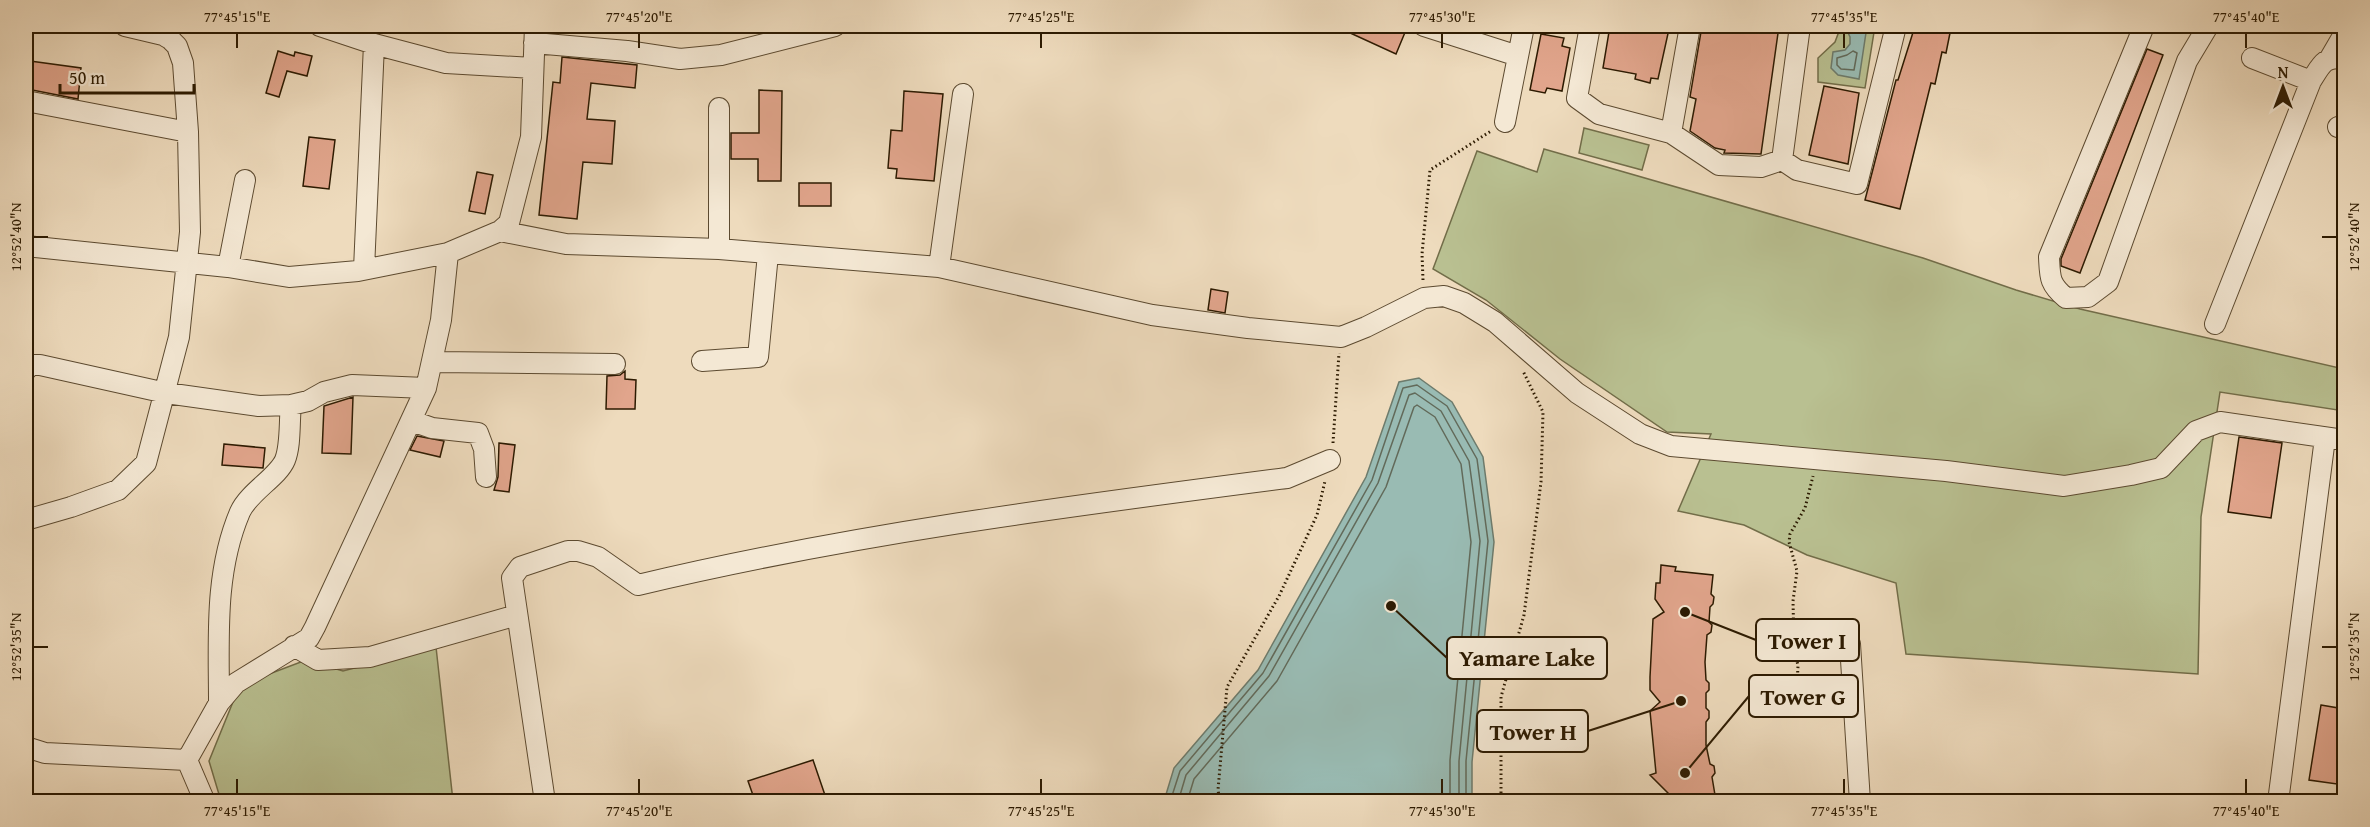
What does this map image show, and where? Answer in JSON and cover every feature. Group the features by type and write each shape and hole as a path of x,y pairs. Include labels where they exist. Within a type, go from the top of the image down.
{"street":[{"path":"26,520 118,490 146,463 179,337 190,232 188,132 183,63 177,46 163,34 125,26"},
{"path":"320,26 374,44 446,63 534,68"},
{"path":"26,246 228,267 289,277 364,269 448,253 500,231 509,223 531,136 535,34 680,59 722,56 835,26"},
{"path":"1424,26 1518,56"},
{"path":"1505,122 1524,26"},
{"path":"1590,26 1578,98 1599,114 1671,133 1719,165 1761,167 1782,160"},
{"path":"1671,133 1690,26"},
{"path":"1782,160 1800,26"},
{"path":"1782,160 1797,170 1857,184 1896,26"},
{"path":"2144,26 2049,257 2050,278 2056,290 2066,298 2088,297 2108,282 2187,61 2208,26"},
{"path":"2215,324 2311,81 2323,62 2337,58 2344,34"},
{"path":"364,269 374,44"},
{"path":"2252,58 2311,81"},
{"path":"939,267 963,94"},
{"path":"26,101 188,132"},
{"path":"719,108 719,249"},
{"path":"228,267 245,180"},
{"path":"500,231 566,244 719,249 939,267 1152,315 1248,328 1341,337 1424,298 1444,296 1464,303 1495,322 1577,393 1640,434 1671,446 1946,471 2064,486 2161,468 2196,431 2220,422 2335,439 2278,801"},
{"path":"187,760 219,703 236,683 309,638 312,633 426,388 441,320 448,253"},
{"path":"702,361 758,357 768,254"},
{"path":"433,362 615,364"},
{"path":"26,370 31,365 40,365 166,393 259,406 291,405 308,401 324,392 352,385 426,388"},
{"path":"219,703 219,596 229,547 241,511 249,499 284,463 291,405"},
{"path":"412,421 432,428 478,433 484,449 486,477"},
{"path":"546,801 512,578 520,567 568,551 588,552 638,585 725,564 907,532 1287,478 1330,460"},
{"path":"294,646 318,660 370,657 517,615"},
{"path":"1850,644 1860,801"},
{"path":"26,747 45,753 187,760"},
{"path":"187,760 205,801"}],"path":[{"path":"1424,298 1422,254 1430,170 1505,122"},
{"path":"1220,801 1218,790 1227,687 1279,596 1317,515 1333,448 1341,337"},
{"path":"1501,801 1502,698 1524,615 1541,482 1543,412 1522,369"},
{"path":"1796,704 1798,666 1794,646 1793,601 1797,571 1789,542 1790,534 1805,508 1816,460"}],"green space":[{"path":"1841,26 1875,26 1865,88 1818,82 1818,58 1835,42"},
{"path":"1584,128 1649,145 1642,170 1579,153"},
{"path":"1544,149 1923,258 2080,309 2344,369 2344,411 2220,392 2201,517 2198,674 1906,654 1896,583 1807,555 1744,525 1678,511 1711,434 1667,432 1560,359 1486,300 1433,269 1477,151 1537,172"},
{"path":"436,647 453,801 221,801 209,761 235,697 256,679 306,660 343,671"}],"water":[{"path":"1845,26 1867,26 1859,79 1838,75 1831,68 1833,52 1845,50 1850,44 1850,37"},
{"path":"1419,378 1452,402 1483,457 1494,542 1472,762 1472,801 1164,801 1174,768 1258,670 1366,477 1399,382"}],"building":[{"path":"1335,26 1394,26 1406,30 1396,54"},
{"path":"1610,26 1668,26 1658,79 1651,78 1650,83 1635,79 1636,74 1603,68"},
{"path":"1702,26 1779,26 1761,154 1724,153 1725,150 1715,148 1690,131 1696,99 1690,97"},
{"path":"1915,26 1951,28 1946,53 1942,52 1935,84 1931,83 1900,209 1865,200 1896,80 1898,80"},
{"path":"1541,34 1564,38 1562,46 1570,48 1562,91 1547,88 1545,93 1530,90"},
{"path":"2147,49 2163,55 2080,273 2061,266 2061,259"},
{"path":"278,51 294,56 295,52 312,56 307,76 287,71 279,97 266,93"},
{"path":"562,57 637,65 635,88 591,83 587,119 615,121 612,164 583,162 577,219 539,215 553,82 560,83"},
{"path":"30,61 81,68 78,99 27,89"},
{"path":"1824,86 1859,93 1848,164 1809,155"},
{"path":"759,90 782,91 781,181 758,181 758,159 731,159 731,133 759,133"},
{"path":"904,91 943,94 934,181 896,178 897,169 888,168 891,130 902,131"},
{"path":"309,137 335,140 329,189 303,186"},
{"path":"477,172 493,175 485,214 469,211"},
{"path":"799,183 831,183 831,206 799,206"},
{"path":"1211,289 1228,292 1225,313 1208,310"},
{"path":"625,371 625,379 636,380 635,409 606,409 607,376 620,375"},
{"path":"353,397 351,454 322,453 324,406"},
{"path":"417,436 444,441 440,457 410,450"},
{"path":"2239,437 2282,443 2271,518 2228,512"},
{"path":"499,443 515,445 509,492 494,490 498,477"},
{"path":"224,444 265,448 263,468 222,465"},
{"path":"1661,565 1676,567 1675,571 1713,575 1711,594 1714,597 1710,607 1709,622 1712,625 1711,632 1707,635 1705,662 1706,680 1709,683 1709,690 1706,693 1709,718 1706,722 1706,745 1710,764 1714,766 1715,773 1712,777 1716,801 1676,801 1650,775 1656,773 1650,711 1660,702 1650,690 1650,677 1653,619 1664,612 1655,599 1656,583 1660,583"},
{"path":"2321,705 2344,709 2344,785 2309,780"},
{"path":"813,760 827,801 755,801 748,781"}],"place":[{"name":"Yamare Lake","path":"1391,606"},
{"name":"Tower I","path":"1685,612"},
{"name":"Tower H","path":"1681,701"},
{"name":"Tower G","path":"1685,773"}]}
